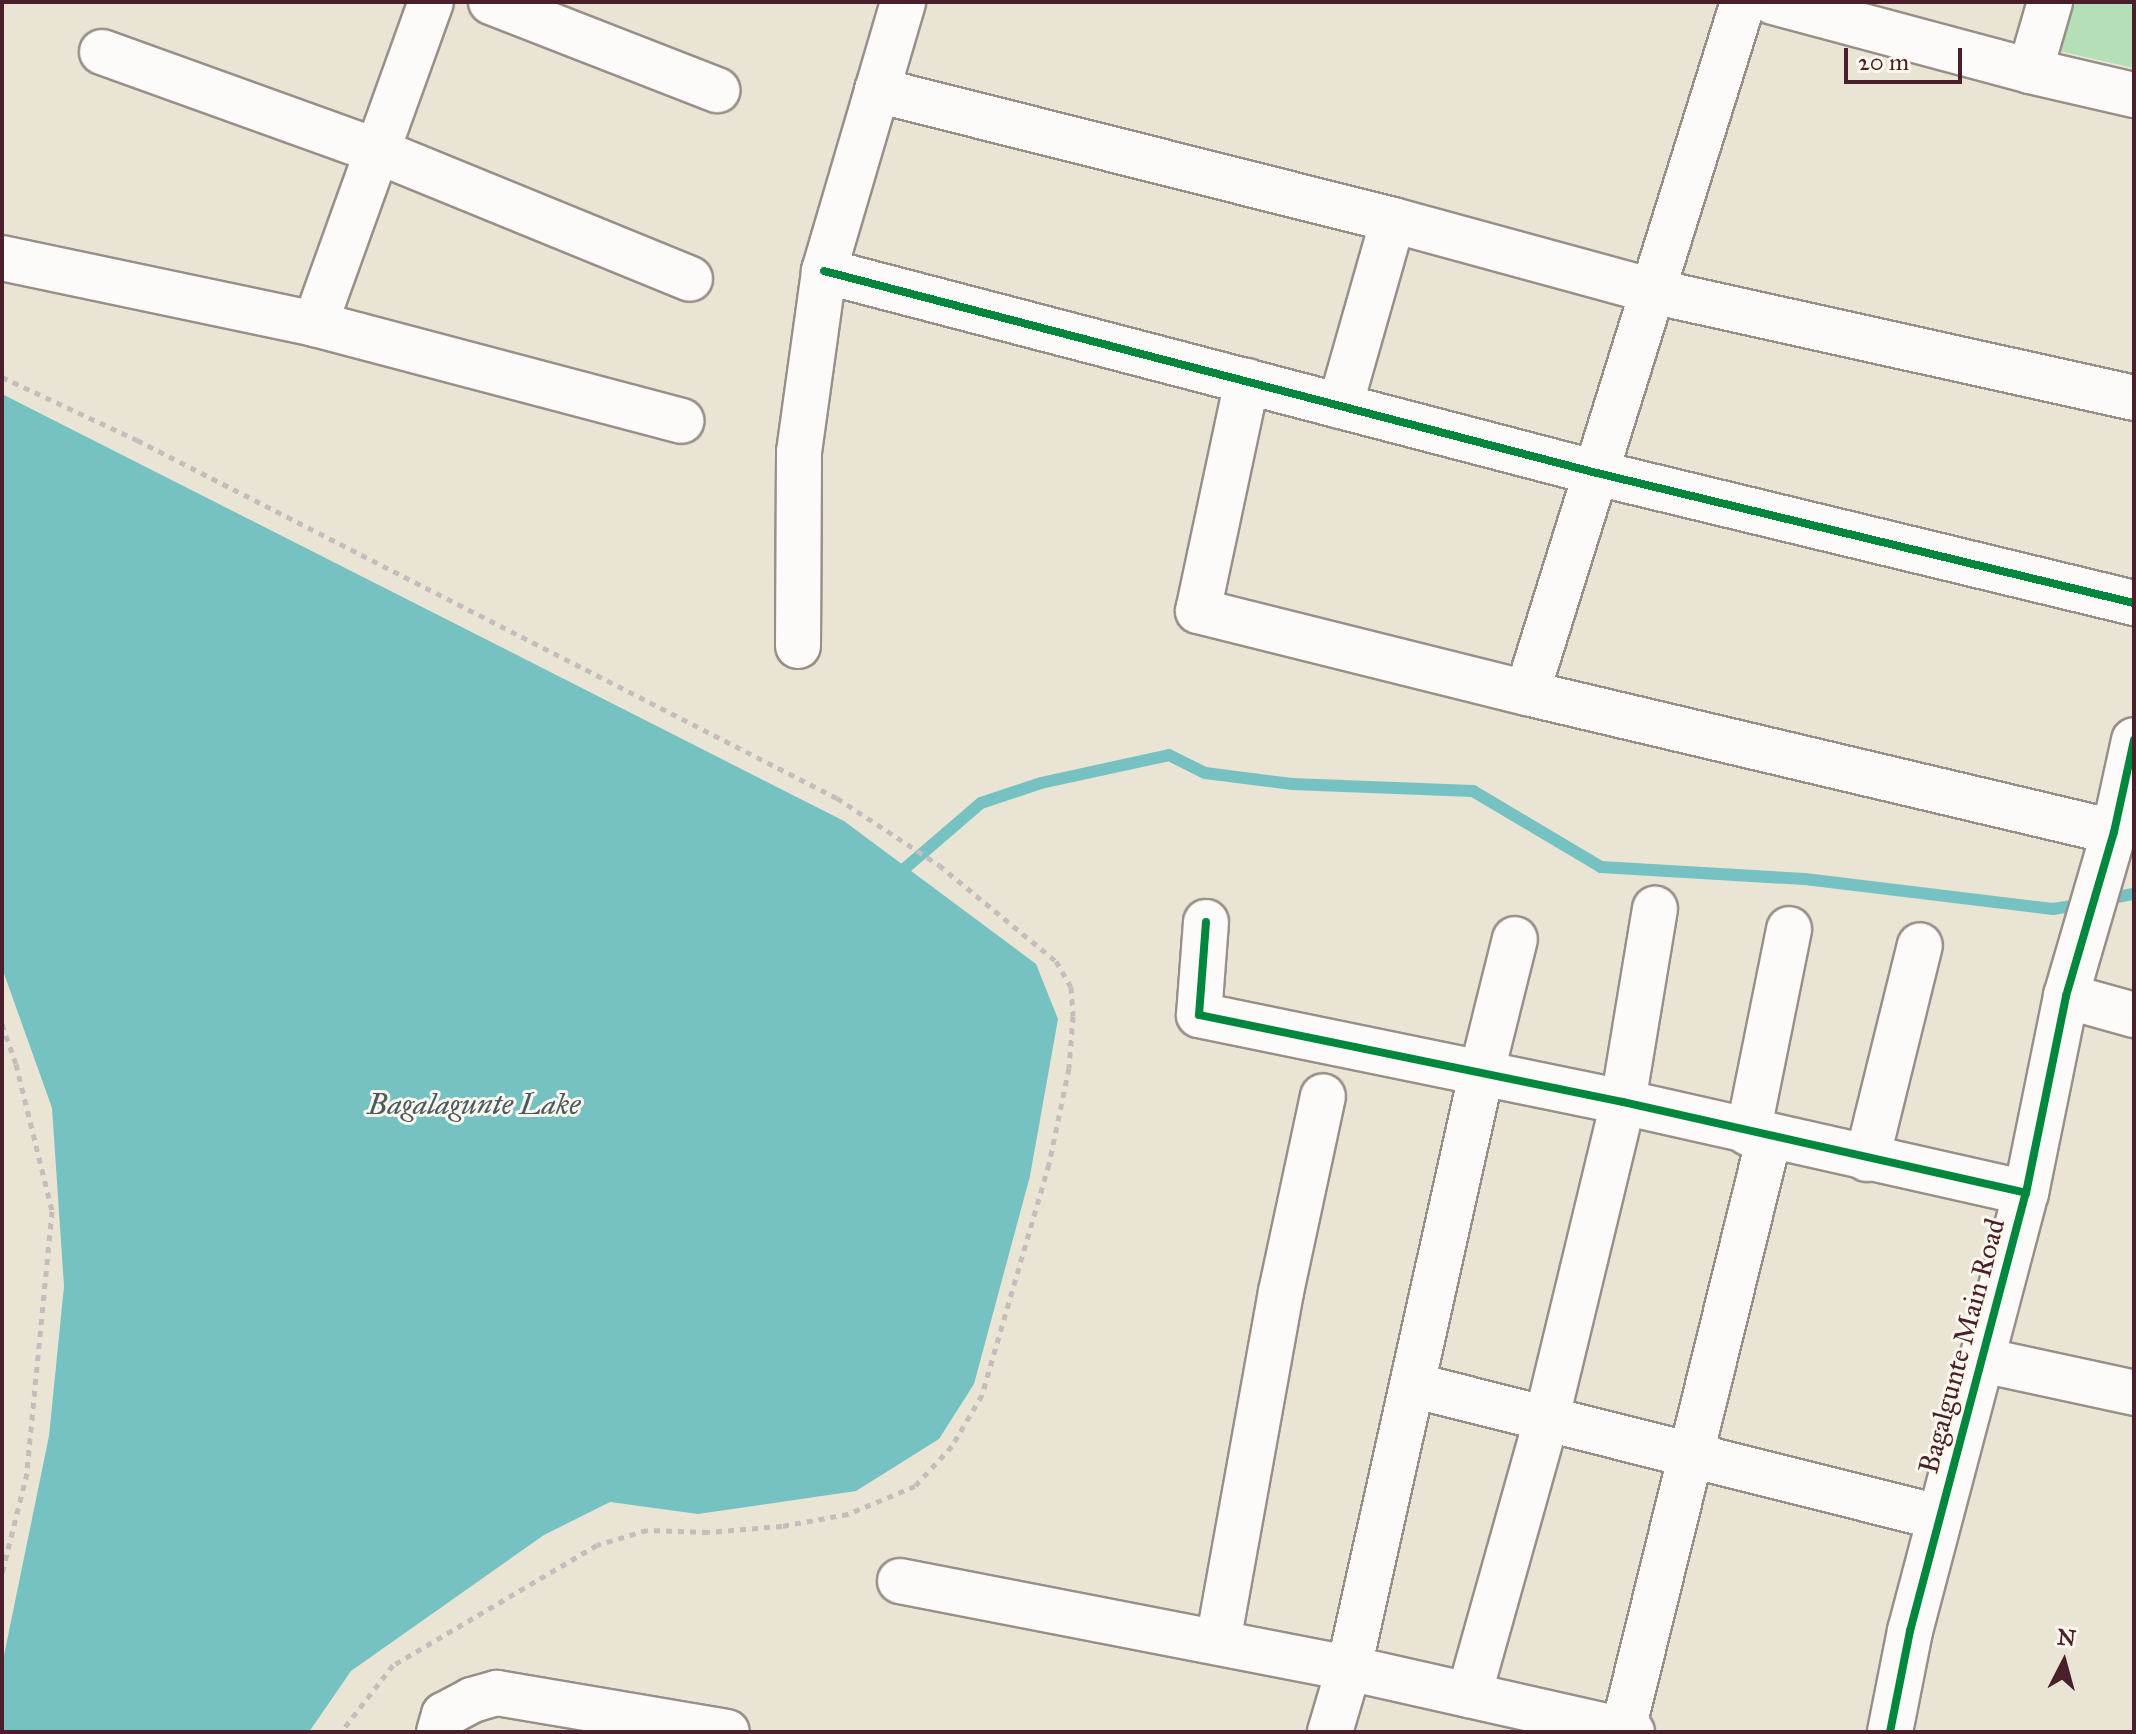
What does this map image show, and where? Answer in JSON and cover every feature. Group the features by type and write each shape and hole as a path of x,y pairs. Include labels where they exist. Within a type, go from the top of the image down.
{"street":[{"path":"315,324 431,2"},
{"path":"491,2 717,90"},
{"path":"798,646 799,452 824,271 903,2"},
{"path":"1527,693 1743,2"},
{"path":"1773,2 2030,71 2134,95"},
{"path":"2030,71 2050,2"},
{"path":"102,52 377,151 690,279"},
{"path":"877,90 1393,220 1652,291 2134,398"},
{"path":"1340,406 1393,220"},
{"path":"2,258 315,324 681,421"},
{"path":"824,271 1597,473 2134,603"},
{"path":"1247,381 1198,611 1527,693 2114,832"},
{"name":"Bagalgunte Main Road","path":"1890,1732 1938,1517 2026,1193 2066,996 2114,832 2134,740"},
{"path":"1469,1695 1547,1417 1623,1102 1655,909"},
{"path":"1206,922 1199,1015 1623,1102 1758,1136 2026,1193"},
{"path":"900,1581 1349,1668 1628,1731 1692,1455 1758,1136 1789,929"},
{"path":"1330,1732 1349,1668 1481,1075 1515,939"},
{"path":"1867,1159 1920,945"},
{"path":"2066,996 2134,1015"},
{"path":"1218,1642 1281,1292 1323,1096"},
{"path":"1982,1360 2134,1393"},
{"path":"1412,1385 1938,1517"},
{"path":"439,1732 444,1715 472,1700 497,1693 727,1732"}],"path":[{"path":"2,377 152,447 837,798 939,865 1056,961 1071,987 1069,1068 1049,1164 982,1395 952,1446 915,1486 848,1514 782,1526 708,1532 647,1530 597,1545 393,1665 341,1732"},
{"path":"2,1024 16,1064 52,1211 27,1473 2,1573"}],"green space":[{"path":"2075,2 2134,2 2134,68 2059,51"}],"water":[{"name":"Bagalagunte Lake","path":"2,394 844,821 1036,964 1058,1019 1030,1176 974,1384 939,1439 856,1491 698,1514 610,1502 544,1535 351,1671 309,1732 2,1732 2,1665 49,1436 64,1286 52,1108 2,968"}],"waterway":[{"path":"896,876 981,803 1041,783 1169,755 1205,773 1292,784 1473,791 1601,867 1805,879 2053,909 2084,904"},
{"path":"2102,900 2134,894"}],"cycle path":[{"path":"824,271 1597,473 2134,603"},
{"path":"1890,1732 1910,1631 2026,1193 2066,996 2114,832 2134,740"},
{"path":"1206,922 1199,1015 1623,1102 2026,1193"}]}
